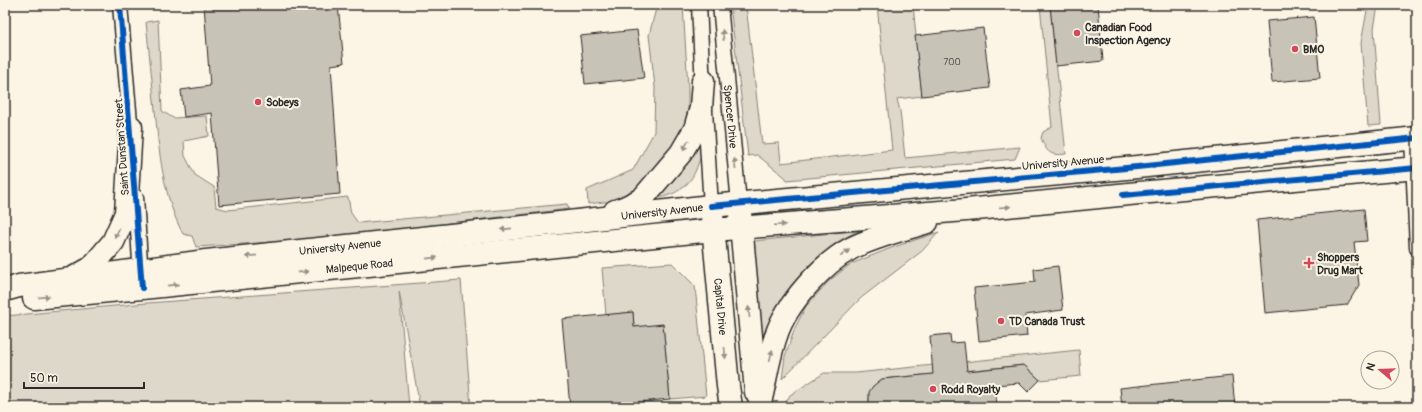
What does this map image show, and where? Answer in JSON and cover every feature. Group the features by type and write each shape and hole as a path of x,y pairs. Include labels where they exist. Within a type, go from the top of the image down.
{"main road":[{"path":"544,225 602,215 624,208 642,199 681,153 695,130 701,108 703,81"},
{"path":"70,279 91,268 113,242 126,213 131,127"},
{"name":"University Avenue","path":"5,290 19,286 70,279 141,279 214,260 711,206 1415,138"},
{"path":"713,230 966,210 1415,168"},
{"name":"Spencer Drive","path":"739,203 742,228"},
{"name":"Capital Drive","path":"711,206 731,407"},
{"path":"758,407 776,336 782,320 798,297 825,268 852,248 882,236 966,210"},
{"path":"742,228 758,407"},
{"name":"Malpeque Road","path":"5,300 141,279 713,230"}],"street":[{"name":"Saint Dunstan Street","path":"120,5 131,127 141,279"},
{"path":"699,5 711,206"},
{"name":"Spencer Drive","path":"720,5 739,203"},
{"path":"1415,138 1417,248"}],"shaded area":[{"path":"657,5 683,5 688,88 688,109 685,125 674,144 635,192 621,200 588,204 587,190 633,170 654,132 655,87 649,35"},
{"path":"730,5 746,5 762,144 779,143 781,163 892,150 877,5 913,5 922,96 897,99 900,111 905,158 1020,147 1015,159 787,180 757,155 748,156"},
{"path":"1040,5 1050,5 1066,154 1053,154 1047,150 1041,138 1043,132 1052,127"},
{"path":"1368,5 1378,5 1374,29 1381,125 1368,126 1361,43"},
{"path":"158,20 162,111 173,118 207,116 209,136 184,141 185,156 195,175 214,187 216,207 228,210 348,197 351,213 358,223 567,204 569,209 305,240 196,247 192,236 183,234 176,219 166,189 160,158 146,22"},
{"path":"699,130 701,156 692,177 688,183 678,191 657,198"},
{"path":"864,230 840,240 819,256 800,275 778,305 762,342 754,241"},
{"path":"939,232 922,251 861,298 782,379 785,356 795,328 806,306 830,280 851,264 891,248"},
{"path":"672,263 695,286 706,396 670,399 663,325 634,327 633,312 606,315 602,268"},
{"path":"461,280 471,407 420,407 399,291 409,407 5,407 5,316 147,303"},
{"path":"1079,350 1081,376 1040,380 1024,365 882,379 876,384 869,394 869,402 871,407 855,407 854,405 833,407 783,407 790,395 824,373 856,373"}],"building":[{"name":"Sobeys","path":"204,5 338,5 344,63 331,65 340,194 219,205 212,113 184,117 181,90 210,86"},
{"name":"Canadian Food Inspection Agency","path":"1050,5 1098,5 1103,61 1056,66"},
{"path":"1314,17 1320,78 1272,82 1267,21"},
{"path":"983,28 990,88 922,96 915,36"},
{"path":"637,30 644,78 585,84 580,36"},
{"name":"Shoppers Drug Mart","path":"1364,209 1367,241 1354,242 1359,285 1347,305 1265,313 1257,220"},
{"name":"TD Canada Trust","path":"1058,266 1063,310 1025,315 1027,336 979,341 974,288 1035,282 1034,269"},
{"path":"633,312 634,327 663,324 670,399 587,407 570,407 562,319"},
{"name":"Rodd Royalty","path":"950,334 951,343 964,342 967,371 1024,365 1040,380 1028,392 1019,383 995,385 997,407 869,407 869,392 873,386 882,379 933,374 930,336"},
{"path":"1232,376 1235,407 1122,407 1120,388"}],"cycle path":[{"path":"120,5 142,288"},
{"path":"711,206 1137,167 1417,138"},
{"path":"1123,195 1417,168"}],"place":[{"name":"Canadian Food Inspection Agency","path":"1077,33"},
{"name":"BMO","path":"1295,49"},
{"name":"Sobeys","path":"258,102"},
{"name":"Shoppers Drug Mart","path":"1309,263"},
{"name":"TD Canada Trust","path":"1001,321"},
{"name":"Rodd Royalty","path":"933,389"}]}
